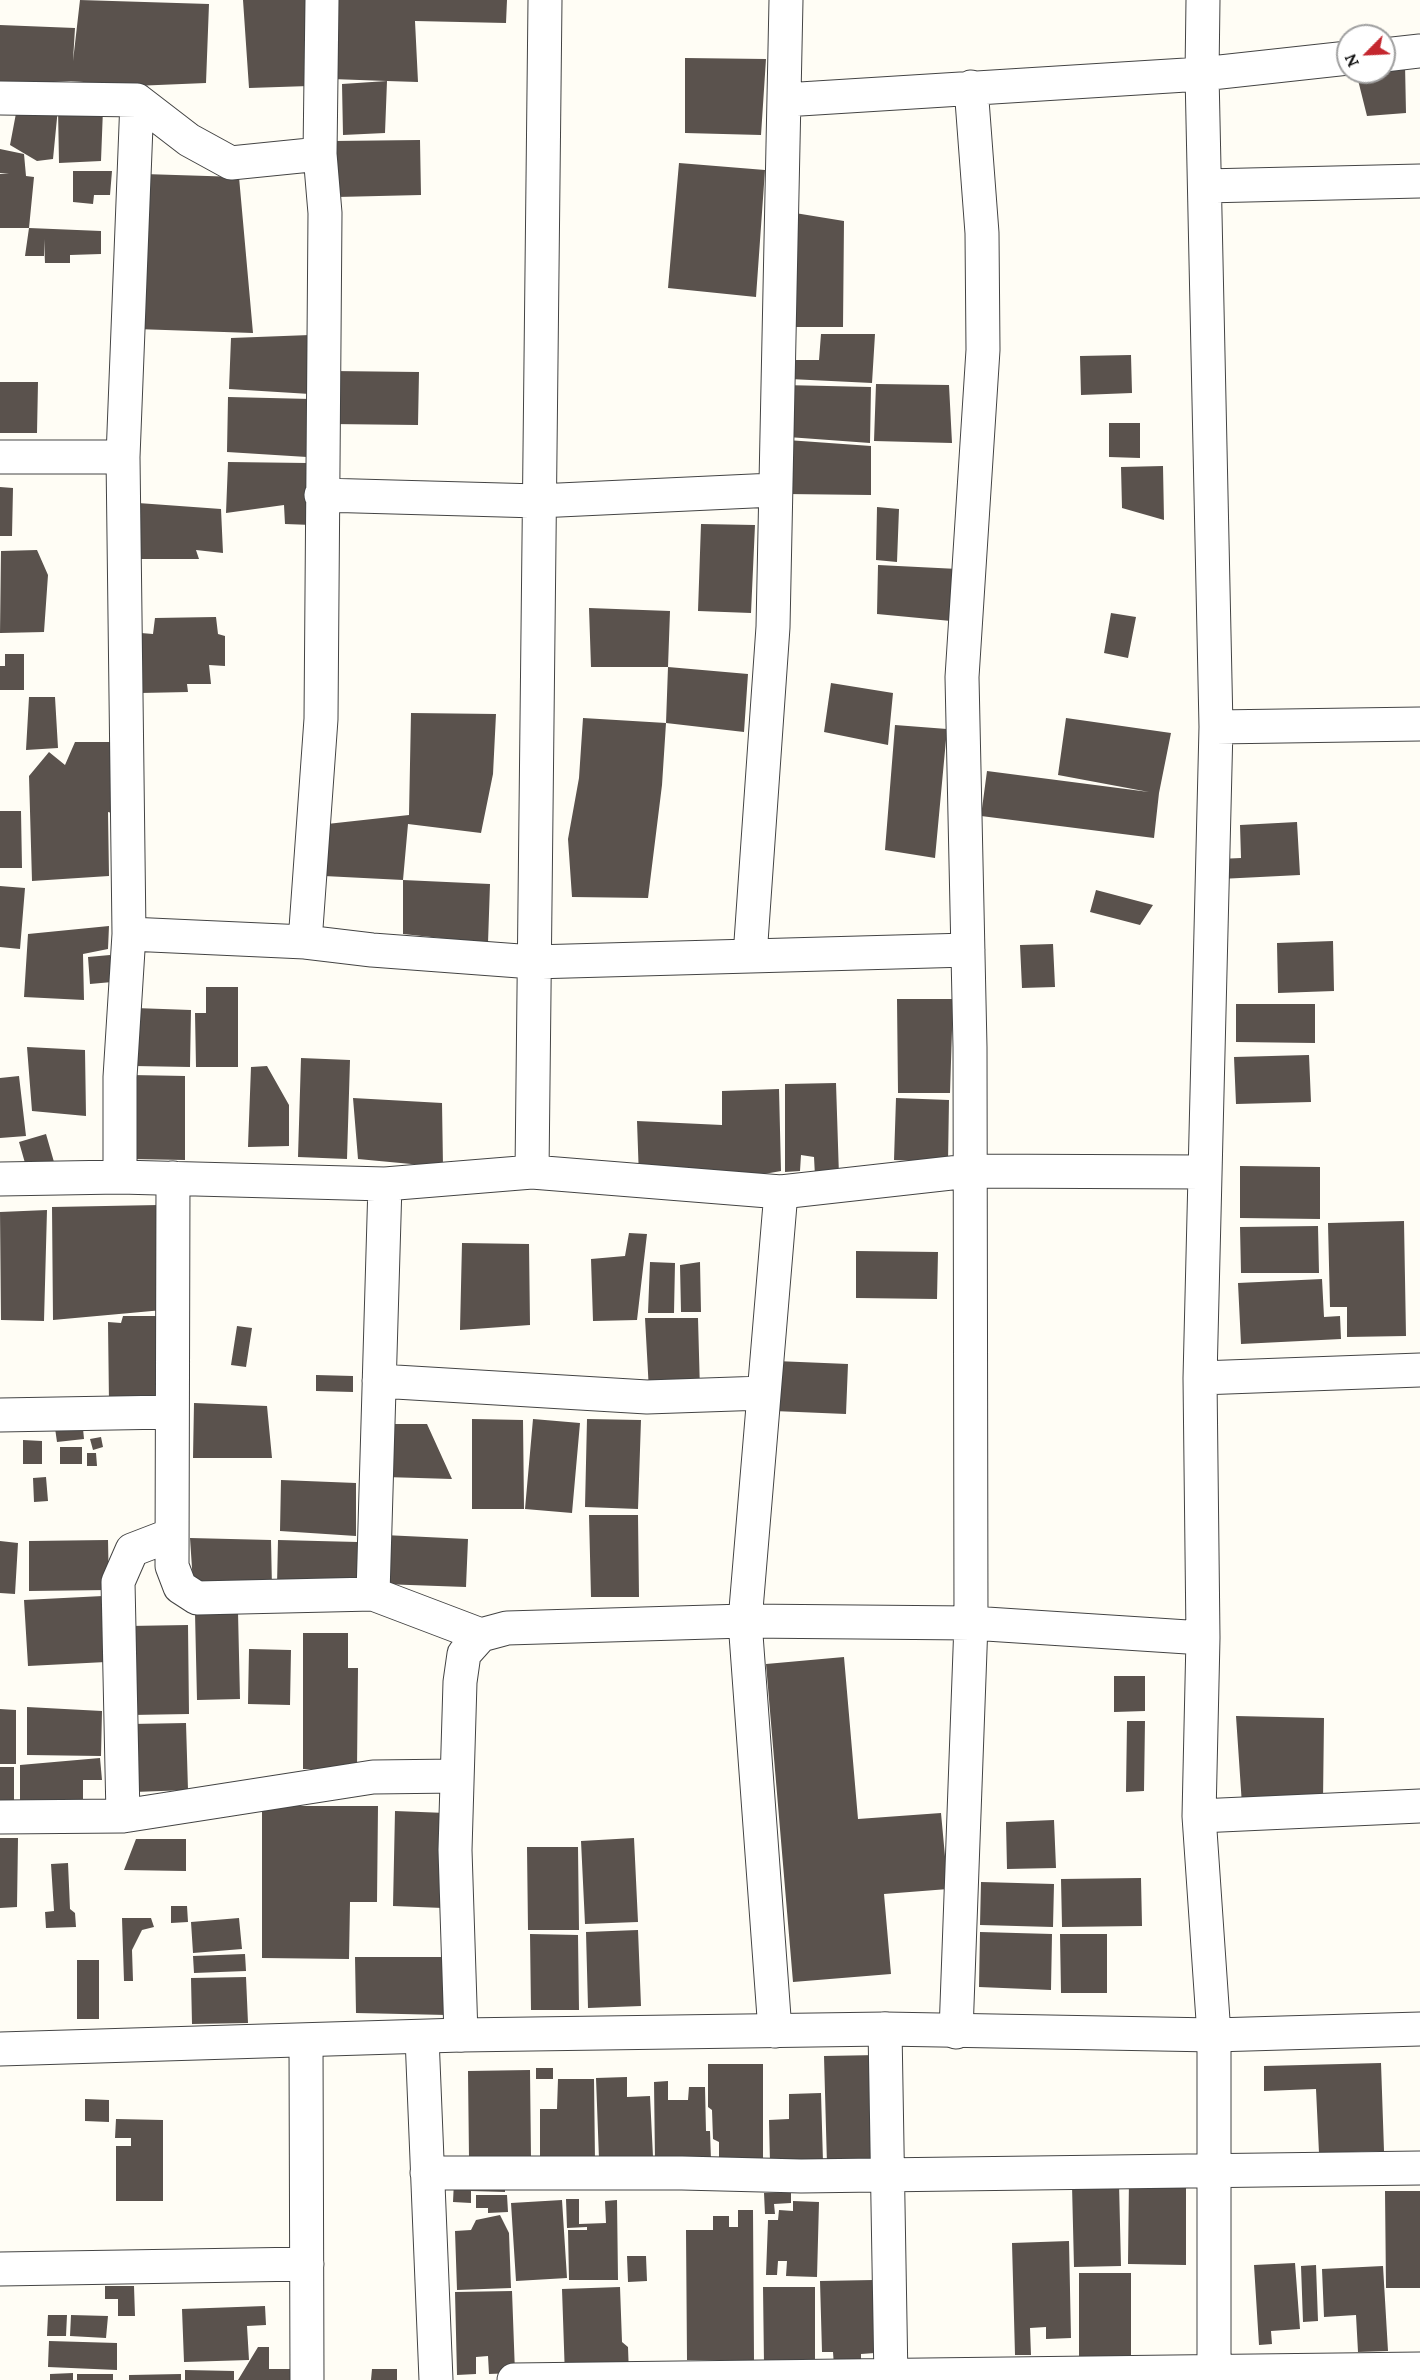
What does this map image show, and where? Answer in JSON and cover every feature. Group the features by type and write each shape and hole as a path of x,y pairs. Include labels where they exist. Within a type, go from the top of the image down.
{"street":[{"path":"305,942 321,718 325,213 320,154 322,0"},
{"path":"532,1172 545,0"},
{"path":"750,956 772,627 786,0"},
{"path":"1203,0 1204,186 1216,727 1203,1172 1200,1378 1203,1638 1199,1816 1214,2035 1216,2173 1214,2377"},
{"path":"1396,54 1420,51"},
{"path":"784,100 1202,74 1336,59"},
{"path":"956,2032 971,1623 968,950 962,677 983,350 981,233 971,87"},
{"path":"0,98 137,100 189,140 231,163 320,154"},
{"path":"120,1177 120,1077 129,934 123,457 137,100"},
{"path":"1204,186 1420,182"},
{"path":"0,457 123,457"},
{"path":"321,495 538,501 774,490"},
{"path":"1216,727 1420,724"},
{"path":"129,934 305,942 372,950 533,962 968,950"},
{"path":"0,1179 120,1177 385,1184 532,1172 781,1192 969,1171 1203,1172"},
{"path":"173,1178 171,1534 172,1566 180,1587 197,1598 373,1594 481,1635"},
{"path":"373,1594 385,1184"},
{"path":"775,2031 745,1621 781,1192"},
{"path":"1200,1378 1420,1370"},
{"path":"379,1381 647,1397 764,1392"},
{"path":"0,1415 171,1412"},
{"path":"123,1816 118,1582 132,1551 171,1534"},
{"path":"461,2035 455,1850 460,1682 464,1654 481,1635 507,1628 745,1621 971,1623 1203,1638"},
{"path":"0,1817 123,1816 373,1778 457,1776"},
{"path":"1199,1816 1420,1806"},
{"path":"885,2029 891,2377"},
{"path":"0,2049 461,2035 885,2029 1214,2035 1420,2029"},
{"path":"422,2037 435,2380"},
{"path":"306,2041 307,2380"},
{"path":"427,2173 682,2173 801,2176 1216,2173 1420,2168"},
{"path":"0,2269 307,2264"},
{"path":"514,2380 1214,2377 1420,2369"}],"building":[{"path":"80,0 209,4 206,83 134,86 71,81 0,85 0,25 75,28 73,61"},
{"path":"243,0 308,0 309,86 249,88"},
{"path":"333,0 507,0 506,23 415,21 418,82 332,79"},
{"path":"685,58 766,59 761,135 685,133"},
{"path":"1405,64 1406,113 1367,116 1359,84 1396,84 1396,65"},
{"path":"387,81 385,133 343,135 342,84"},
{"path":"17,108 58,108 53,159 37,161 10,145"},
{"path":"58,108 103,109 101,161 59,163"},
{"path":"420,140 421,195 337,197 334,141"},
{"path":"0,149 24,154 26,176 34,177 29,228 0,228 0,174 9,174 0,173"},
{"path":"679,163 765,170 756,297 668,288"},
{"path":"73,171 112,171 110,195 94,195 93,204 73,202"},
{"path":"144,174 239,177 253,333 136,329"},
{"path":"795,213 844,221 843,327 794,327"},
{"path":"29,228 101,231 101,254 70,255 70,263 45,263 44,239 44,256 25,256"},
{"path":"821,334 875,334 872,383 790,379 791,360 819,360"},
{"path":"310,335 310,394 229,389 231,338"},
{"path":"1131,355 1132,393 1081,395 1080,356"},
{"path":"332,371 419,372 418,425 331,424"},
{"path":"0,382 38,382 37,433 0,433"},
{"path":"876,384 949,385 952,443 874,441"},
{"path":"783,385 871,387 870,443 788,437"},
{"path":"228,397 311,399 307,457 227,452"},
{"path":"1109,423 1140,423 1140,458 1109,457"},
{"path":"787,440 871,446 871,495 786,494"},
{"path":"228,462 307,463 312,525 285,524 284,505 226,513"},
{"path":"1163,466 1164,520 1122,508 1121,467"},
{"path":"0,487 13,488 12,536 0,536"},
{"path":"138,503 221,509 223,553 196,550 199,559 137,559"},
{"path":"877,507 899,509 897,562 876,560"},
{"path":"701,524 755,525 751,613 698,611"},
{"path":"37,550 48,575 44,632 0,633 1,551"},
{"path":"878,565 958,569 951,621 877,614"},
{"path":"589,608 670,611 668,667 591,667"},
{"path":"1111,613 1136,617 1128,658 1104,653"},
{"path":"216,617 218,634 225,636 225,666 209,665 211,684 187,684 188,692 140,693 141,633 153,634 155,618"},
{"path":"5,654 24,654 24,690 0,690 0,666 5,666"},
{"path":"668,667 748,674 744,732 666,723"},
{"path":"831,683 893,693 888,745 824,732"},
{"path":"29,697 55,697 58,748 26,750"},
{"path":"411,713 496,714 493,774 481,833 408,824 403,880 324,876 327,824 409,815"},
{"path":"583,718 666,723 662,785 648,898 572,897 568,839 579,778"},
{"path":"1066,718 1171,733 1159,793 1154,838 981,816 987,771 1149,792 1058,775"},
{"path":"895,725 947,729 935,858 885,850"},
{"path":"75,742 112,742 112,813 108,812 109,876 32,881 29,776 49,752 65,765"},
{"path":"0,811 21,811 22,868 0,868"},
{"path":"1297,822 1300,875 1220,879 1219,859 1241,858 1240,825"},
{"path":"403,880 490,884 488,943 403,934"},
{"path":"0,886 25,888 20,949 0,947"},
{"path":"1096,890 1153,905 1140,925 1090,912"},
{"path":"109,926 108,949 83,954 84,1000 24,997 28,934"},
{"path":"1333,941 1334,991 1278,993 1277,943"},
{"path":"1053,944 1055,987 1022,988 1020,945"},
{"path":"110,955 112,982 90,984 88,957"},
{"path":"206,987 238,987 238,1067 196,1067 195,1013 206,1013"},
{"path":"897,999 953,999 950,1093 898,1093"},
{"path":"1236,1004 1315,1004 1315,1043 1236,1042"},
{"path":"135,1008 191,1010 190,1067 134,1066"},
{"path":"27,1047 85,1050 86,1116 32,1111"},
{"path":"1309,1055 1311,1102 1236,1104 1234,1057"},
{"path":"301,1058 350,1060 347,1159 298,1157"},
{"path":"267,1066 289,1105 289,1146 248,1147 251,1067"},
{"path":"131,1075 185,1076 185,1160 131,1159"},
{"path":"19,1076 26,1136 0,1138 0,1078"},
{"path":"836,1083 839,1176 815,1176 814,1157 801,1155 800,1171 785,1172 785,1084"},
{"path":"779,1089 781,1171 725,1181 639,1178 637,1121 722,1125 722,1091"},
{"path":"353,1098 442,1103 443,1167 358,1159"},
{"path":"896,1098 949,1100 948,1162 894,1160"},
{"path":"46,1134 54,1162 27,1170 19,1142"},
{"path":"1240,1166 1320,1167 1320,1219 1240,1218"},
{"path":"159,1205 163,1310 53,1320 52,1207"},
{"path":"47,1210 44,1321 1,1320 0,1212"},
{"path":"1404,1221 1406,1336 1347,1337 1347,1307 1330,1307 1328,1223"},
{"path":"1318,1226 1319,1273 1241,1273 1240,1227"},
{"path":"629,1233 647,1234 637,1320 593,1321 591,1259 625,1256"},
{"path":"462,1243 529,1244 530,1325 460,1330"},
{"path":"856,1251 938,1252 937,1299 856,1298"},
{"path":"650,1262 675,1263 674,1313 648,1313"},
{"path":"700,1262 701,1312 681,1312 680,1265"},
{"path":"1322,1279 1324,1317 1340,1316 1341,1339 1241,1344 1238,1283"},
{"path":"123,1316 162,1316 162,1403 109,1403 108,1322 121,1323"},
{"path":"645,1318 698,1318 700,1391 649,1391"},
{"path":"237,1326 252,1328 246,1367 231,1365"},
{"path":"776,1361 848,1364 846,1414 774,1411"},
{"path":"316,1375 353,1376 353,1392 316,1391"},
{"path":"194,1403 267,1406 272,1458 193,1458"},
{"path":"82,1418 84,1439 57,1442 54,1421"},
{"path":"472,1419 523,1420 524,1509 472,1509"},
{"path":"533,1419 580,1423 572,1513 525,1509"},
{"path":"587,1419 641,1420 638,1509 585,1507"},
{"path":"390,1424 427,1424 452,1479 385,1477"},
{"path":"101,1437 103,1447 93,1450 90,1439"},
{"path":"23,1440 42,1441 42,1464 23,1464"},
{"path":"60,1447 82,1447 82,1464 60,1464"},
{"path":"87,1453 96,1453 97,1466 87,1466"},
{"path":"46,1477 48,1501 34,1502 33,1478"},
{"path":"281,1480 356,1483 356,1536 280,1531"},
{"path":"589,1515 638,1515 639,1597 591,1597"},
{"path":"384,1535 468,1539 466,1587 382,1584"},
{"path":"190,1538 271,1540 272,1588 193,1583"},
{"path":"108,1540 109,1590 29,1591 29,1541"},
{"path":"278,1540 358,1542 357,1586 277,1585"},
{"path":"0,1541 18,1543 15,1594 0,1593"},
{"path":"103,1596 106,1662 28,1666 24,1600"},
{"path":"238,1612 240,1699 197,1700 195,1613"},
{"path":"188,1625 189,1714 131,1715 129,1626"},
{"path":"303,1633 348,1633 348,1668 358,1668 357,1769 303,1769"},
{"path":"249,1649 291,1650 290,1705 248,1704"},
{"path":"844,1657 858,1819 941,1813 948,1889 884,1894 891,1974 793,1982 766,1664"},
{"path":"1114,1676 1145,1676 1145,1711 1114,1712"},
{"path":"27,1707 102,1711 101,1756 27,1755"},
{"path":"0,1709 16,1710 16,1764 0,1764"},
{"path":"1236,1716 1324,1718 1323,1801 1242,1805"},
{"path":"1127,1721 1145,1721 1144,1791 1126,1792"},
{"path":"186,1723 188,1790 134,1792 131,1724"},
{"path":"100,1758 102,1780 83,1780 83,1802 20,1812 20,1765"},
{"path":"0,1767 14,1767 14,1814 0,1813"},
{"path":"262,1806 378,1806 377,1902 350,1902 349,1959 262,1958"},
{"path":"395,1811 446,1813 443,1908 393,1906"},
{"path":"1054,1820 1056,1868 1007,1869 1006,1822"},
{"path":"0,1838 18,1838 17,1907 0,1908"},
{"path":"634,1838 638,1922 585,1924 581,1841"},
{"path":"136,1839 186,1839 186,1871 124,1870"},
{"path":"527,1847 578,1847 579,1930 528,1930"},
{"path":"68,1863 70,1909 75,1913 76,1927 46,1928 45,1912 54,1911 51,1864"},
{"path":"1141,1878 1142,1926 1062,1927 1061,1879"},
{"path":"981,1882 1054,1884 1053,1927 980,1925"},
{"path":"171,1906 187,1906 188,1922 171,1923"},
{"path":"122,1918 151,1918 154,1927 142,1930 132,1950 133,1981 124,1981"},
{"path":"239,1918 242,1949 193,1953 191,1922"},
{"path":"638,1930 641,2006 588,2008 586,1932"},
{"path":"980,1932 1052,1934 1051,1990 979,1987"},
{"path":"530,1934 578,1935 579,2010 531,2010"},
{"path":"1060,1934 1107,1934 1107,1993 1061,1993"},
{"path":"245,1954 246,1971 194,1973 193,1956"},
{"path":"355,1957 450,1957 447,2015 356,2013"},
{"path":"77,1960 99,1960 99,2019 77,2019"},
{"path":"246,1977 248,2023 192,2024 191,1978"},
{"path":"878,2055 880,2164 827,2165 824,2056"},
{"path":"1381,2063 1384,2151 1319,2153 1316,2089 1264,2091 1264,2066"},
{"path":"708,2064 763,2064 763,2161 719,2161 719,2142 713,2139 712,2110 708,2107"},
{"path":"536,2068 553,2068 553,2079 536,2079"},
{"path":"530,2070 531,2158 469,2158 468,2071"},
{"path":"627,2077 627,2097 650,2096 653,2157 599,2159 596,2078"},
{"path":"558,2079 594,2079 595,2161 540,2160 540,2109 557,2109"},
{"path":"668,2081 668,2100 688,2100 689,2087 705,2087 706,2131 710,2131 711,2160 655,2161 654,2082"},
{"path":"821,2093 823,2162 770,2163 769,2120 789,2119 789,2094"},
{"path":"85,2099 109,2100 109,2122 85,2121"},
{"path":"116,2119 163,2120 163,2201 116,2201 116,2146 131,2146 131,2138 115,2138"},
{"path":"1129,2178 1186,2179 1186,2265 1128,2264"},
{"path":"454,2181 505,2182 505,2192 471,2191 471,2203 453,2202"},
{"path":"1119,2183 1121,2266 1074,2267 1072,2185"},
{"path":"1385,2191 1420,2191 1420,2288 1386,2288"},
{"path":"791,2192 791,2203 774,2204 775,2214 765,2214 764,2193"},
{"path":"476,2195 507,2195 508,2212 488,2213 488,2208 476,2208"},
{"path":"566,2199 579,2199 579,2224 606,2223 605,2201 617,2200 618,2280 569,2280 568,2230 587,2230 587,2227 567,2228"},
{"path":"562,2200 567,2278 516,2281 511,2203"},
{"path":"793,2201 819,2202 817,2277 786,2276 787,2261 778,2261 777,2275 766,2275 768,2220 778,2220 779,2210 793,2211"},
{"path":"738,2210 753,2210 754,2360 687,2360 686,2230 713,2230 713,2216 729,2216 729,2227 738,2227"},
{"path":"500,2215 509,2233 511,2288 457,2290 455,2231 471,2230 476,2220"},
{"path":"1069,2241 1071,2338 1046,2339 1046,2327 1030,2328 1031,2355 1015,2355 1012,2243"},
{"path":"627,2256 646,2256 647,2281 628,2282"},
{"path":"1295,2263 1300,2329 1271,2331 1272,2344 1259,2345 1254,2265"},
{"path":"1316,2265 1318,2321 1303,2322 1301,2266"},
{"path":"1383,2266 1388,2351 1358,2352 1356,2315 1324,2317 1322,2269"},
{"path":"1079,2273 1131,2273 1131,2356 1079,2356"},
{"path":"874,2280 875,2353 861,2354 861,2366 834,2366 833,2352 822,2352 820,2281"},
{"path":"105,2286 134,2286 135,2316 118,2316 118,2299 105,2299"},
{"path":"620,2287 622,2342 628,2347 629,2375 565,2377 562,2289"},
{"path":"763,2287 815,2287 815,2363 764,2364"},
{"path":"512,2291 515,2373 489,2374 488,2356 476,2357 476,2374 457,2375 455,2292"},
{"path":"265,2306 266,2325 247,2326 249,2360 184,2362 182,2309"},
{"path":"48,2315 67,2315 66,2336 47,2336"},
{"path":"71,2315 108,2316 106,2338 70,2336"},
{"path":"49,2341 117,2343 117,2370 48,2367"},
{"path":"258,2347 269,2347 269,2369 294,2369 294,2380 238,2380"},
{"path":"372,2369 397,2369 397,2380 371,2380"},
{"path":"185,2370 234,2371 234,2380 185,2380"},
{"path":"73,2373 73,2380 50,2380 50,2374"},
{"path":"77,2374 113,2374 113,2380 77,2380"},
{"path":"181,2374 181,2380 129,2380 129,2375"}]}
